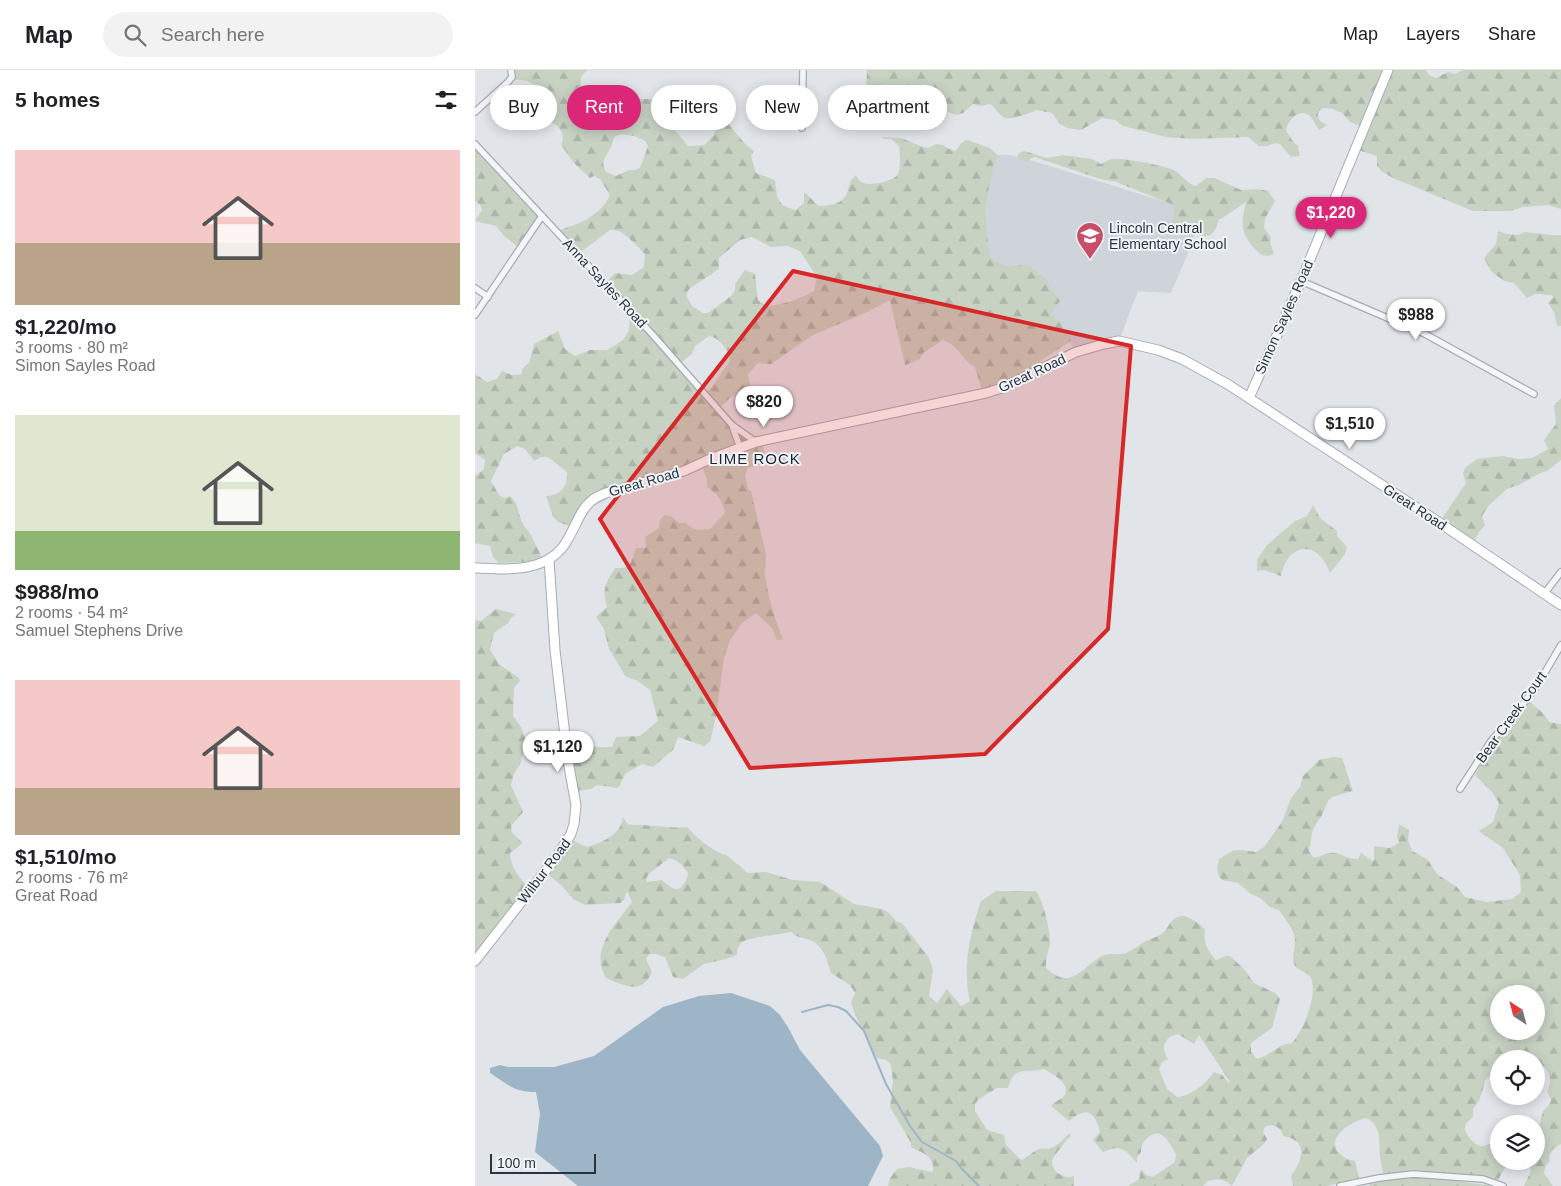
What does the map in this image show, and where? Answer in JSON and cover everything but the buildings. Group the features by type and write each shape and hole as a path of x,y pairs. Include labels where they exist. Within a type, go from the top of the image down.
{"street":[{"path":"475,112 512,78 511,70"},
{"path":"803,70 803,85"},
{"name":"Simon Sayles Road","path":"1249,398 1301,281 1388,70"},
{"name":"Anna Sayles Road","path":"475,144 652,334 732,425 757,442"},
{"path":"475,315 543,216"},
{"path":"1301,281 1425,334 1534,394"},
{"path":"475,288 488,297"},
{"name":"Great Road","path":"475,568 506,570 536,565 549,559 562,549 584,507 595,497 606,493 684,472 710,459 757,442 986,393 1002,388 1077,352 1119,341 1158,350 1181,359 1249,398 1561,605"},
{"name":"Anna Sayles Road","path":"732,425 740,448"},
{"name":"Wilbur Road","path":"475,961 562,850 574,824 576,805 568,761 555,650 549,559"},
{"path":"1544,594 1561,572"},
{"name":"Bear Creek Court","path":"1460,789 1491,742 1537,686 1561,645"},
{"path":"1340,1186 1379,1178 1413,1174 1483,1179 1503,1186"}],"highlighted area":[{"path":"793,271 1131,346 1108,629 985,754 750,768 600,519"}],"shaded area":[{"name":"Lincoln Central Elementary School","path":"993,155 1009,155 1034,161 1201,213 1191,246 1171,293 1138,291 1119,341 1076,352 1029,279 1000,267 989,253 981,223"}],"green space":[{"path":"508,70 588,70 583,74 582,85 567,85 567,130 641,130 641,99 651,99 651,130 675,130 688,146 704,145 715,134 715,130 733,130 746,145 754,151 751,156 756,173 775,180 777,196 782,205 795,210 804,203 804,193 818,206 840,201 846,195 856,175 860,181 867,184 883,182 896,177 900,168 899,146 891,139 884,139 882,137 901,138 928,148 936,144 943,145 956,151 961,143 967,140 990,148 998,156 994,164 985,207 988,246 991,256 995,261 1004,265 1017,266 1027,264 1045,278 1060,301 1051,314 1060,322 1071,341 1040,361 1044,368 983,394 975,367 953,345 943,340 923,353 920,359 905,365 890,300 813,335 771,364 758,363 748,374 753,399 742,393 731,397 718,411 762,443 767,462 748,468 745,475 748,489 751,491 766,555 765,575 769,597 783,639 777,640 772,628 756,613 742,623 730,640 724,658 716,717 710,742 704,746 678,737 673,750 653,767 642,764 625,774 617,788 597,785 591,789 577,791 567,739 574,737 596,747 612,747 616,737 640,736 658,721 650,690 636,680 626,677 609,649 604,629 596,617 607,607 605,591 607,582 615,568 630,564 636,548 646,548 645,537 659,528 660,520 665,515 671,516 679,523 686,523 694,529 703,530 710,529 725,513 719,498 707,487 707,480 702,466 607,496 607,499 585,510 575,528 558,522 553,516 546,496 556,494 563,489 567,472 548,457 541,457 534,461 525,449 517,446 504,454 491,481 499,495 505,498 510,496 515,501 522,522 531,535 543,561 499,563 493,557 490,546 475,543 475,476 484,469 485,460 475,453 475,374 487,382 497,379 502,371 512,375 522,374 522,369 529,363 534,344 558,331 565,349 575,356 590,350 607,350 623,340 629,331 630,314 604,285 615,273 632,275 644,267 645,254 629,238 615,230 610,230 578,254 558,235 562,229 584,221 597,212 610,195 600,179 594,176 590,178 574,163 561,145 563,137 557,126 557,85 535,85 527,81 513,79","holes":["621,134 634,136 645,141 648,146 640,168 629,170 616,176 606,172 603,161 614,137","752,237 771,247 788,246 800,251 817,277 814,291 791,301 767,306 758,300 755,274 745,270 735,284 735,290 731,296 708,313 703,313 692,306 686,295 689,289 719,269 719,258 740,240","709,336 717,339 724,346 730,362 712,387 704,394 678,365 692,354 695,346"]},
{"path":"867,70 1426,70 1429,75 1436,78 1448,72 1455,74 1463,70 1561,70 1561,209 1548,205 1523,207 1510,211 1473,211 1393,178 1381,171 1377,166 1377,156 1358,150 1366,128 1350,122 1342,113 1333,109 1323,108 1319,111 1319,120 1327,125 1319,130 1311,117 1306,114 1298,114 1291,119 1286,131 1294,143 1299,146 1300,156 1291,157 1280,144 1259,146 1248,137 1192,139 1166,137 1123,126 1115,120 1102,118 1081,130 1067,128 1060,124 1052,113 1036,110 1021,116 1005,118 990,104 980,106 973,104 963,113 957,115 947,112 947,85 866,85"},
{"path":"475,143 544,221 518,247 504,236 496,226 475,221 482,210 475,201"},
{"path":"1024,151 1047,158 1063,155 1092,159 1101,164 1112,159 1133,161 1174,170 1189,183 1196,186 1206,178 1214,178 1241,190 1258,189 1268,191 1275,201 1265,219 1264,228 1271,237 1270,242 1274,254 1262,255 1247,239 1243,228 1246,202 1219,219 1216,228 1208,236 1197,235 1177,229 1172,222 1175,207 1171,204 1116,182 1100,179 1035,157 1030,159 1028,163 1017,157 1019,153"},
{"path":"1498,231 1518,235 1525,232 1561,235 1561,326 1557,326 1554,312 1548,303 1554,297 1551,295 1535,294 1527,298 1514,283 1504,281 1491,271 1484,258 1496,244"},
{"path":"1561,398 1561,460 1547,471 1507,489 1489,505 1482,516 1485,525 1472,545 1439,523 1466,483 1463,473 1465,468 1477,459 1503,456 1518,459 1532,458 1548,449 1544,440 1556,424 1554,406"},
{"path":"1313,505 1320,518 1337,531 1337,536 1347,547 1345,554 1330,573 1319,555 1312,550 1304,549 1290,556 1281,576 1264,570 1257,571 1257,560 1267,545 1295,521 1307,516"},
{"path":"496,609 516,614 508,623 494,633 490,650 499,664 519,678 520,681 514,688 513,716 521,727 526,741 520,764 514,774 511,785 523,812 511,826 512,833 523,843 510,853 510,858 514,868 530,889 475,960 475,620 481,621"},
{"path":"1528,700 1549,722 1561,724 1561,1144 1550,1153 1550,1161 1545,1169 1545,1115 1542,1115 1551,1100 1547,1091 1550,1078 1545,1068 1545,1050 1490,1050 1490,1076 1485,1080 1481,1096 1473,1109 1473,1117 1467,1122 1465,1130 1468,1137 1474,1143 1481,1146 1490,1144 1490,1170 1504,1170 1497,1182 1475,1177 1384,1176 1380,1159 1379,1134 1375,1125 1366,1118 1348,1126 1335,1140 1338,1152 1346,1158 1355,1161 1359,1178 1327,1186 1293,1186 1291,1176 1301,1157 1300,1146 1291,1138 1283,1136 1279,1128 1271,1125 1265,1127 1263,1132 1267,1139 1265,1143 1247,1158 1232,1186 1223,1180 1218,1180 1208,1181 1203,1186 1128,1186 1139,1179 1141,1169 1146,1175 1153,1177 1175,1162 1176,1154 1168,1141 1162,1135 1151,1135 1141,1148 1141,1152 1137,1157 1137,1163 1126,1151 1119,1148 1103,1152 1093,1140 1100,1132 1098,1124 1092,1115 1085,1112 1069,1121 1051,1106 1064,1096 1066,1091 1063,1083 1056,1076 1044,1069 1018,1073 1011,1080 1008,1088 997,1088 979,1099 975,1104 975,1111 987,1130 1004,1135 1006,1145 1022,1160 1041,1148 1049,1149 1053,1147 1070,1133 1071,1136 1060,1148 1052,1161 1052,1165 1056,1172 1063,1176 1074,1176 1074,1186 888,1186 890,1178 897,1169 909,1167 931,1172 933,1171 932,1162 930,1158 911,1147 911,1143 890,1107 893,1081 891,1065 886,1060 877,1058 874,1054 851,1003 855,993 850,985 831,973 819,946 791,932 749,939 740,944 737,955 704,964 683,979 673,977 665,957 649,954 646,959 652,972 648,979 638,986 626,986 606,978 601,957 603,947 612,928 632,902 627,891 624,900 620,903 585,905 573,899 562,886 546,873 570,839 587,847 598,843 615,833 622,823 623,817 628,825 687,827 704,843 725,854 748,873 766,872 793,880 820,882 854,904 882,909 889,913 897,922 902,923 929,958 933,970 929,996 937,1003 947,989 961,1006 970,1001 967,963 977,913 981,901 996,891 1036,891 1044,908 1050,936 1046,968 1063,978 1070,978 1076,975 1102,956 1128,952 1162,934 1174,919 1182,916 1187,917 1205,929 1206,946 1216,960 1230,956 1244,969 1254,983 1275,993 1280,999 1272,1028 1251,1043 1251,1052 1257,1059 1283,1045 1292,1043 1305,1022 1313,994 1313,985 1310,976 1295,967 1293,958 1295,937 1279,910 1270,907 1238,883 1222,880 1217,870 1219,859 1232,851 1256,852 1264,847 1282,822 1291,798 1300,787 1303,776 1319,760 1333,757 1342,758 1353,791 1332,797 1328,801 1313,829 1309,851 1313,857 1331,853 1358,859 1361,853 1372,861 1374,860 1374,846 1390,848 1399,843 1397,837 1399,824 1409,830 1408,840 1412,851 1427,859 1437,874 1457,887 1465,897 1487,902 1512,899 1521,892 1520,875 1503,848 1479,831 1493,822 1499,803 1492,792 1475,775 1492,742","holes":["669,858 685,868 688,874 681,888 674,889 662,880 647,882 648,875","1178,1034 1194,1044 1199,1035 1230,1082 1222,1075 1214,1072 1193,1092 1183,1096 1177,1097 1167,1089 1159,1069 1162,1062 1168,1059 1164,1051 1167,1040 1173,1035"]},
{"path":"1545,1170 1544,1173 1553,1186 1524,1186 1531,1171"},
{"path":"1427,1177 1492,1186 1370,1186 1368,1181"}],"water":[{"path":"731,993 770,1006 780,1015 800,1050 880,1146 883,1156 868,1186 578,1186 535,1152 540,1114 536,1092 516,1089 490,1073 490,1068 500,1065 508,1067 554,1067 594,1056 663,1007 699,996"}],"waterway":[{"path":"802,1012 828,1005 846,1011 864,1031 886,1084 910,1126 922,1142 956,1161 979,1186"}],"place":[{"name":"Lincoln Central Elementary School","path":"1090,260"}],"district":[{"name":"LIME ROCK","path":"755,459"}]}
